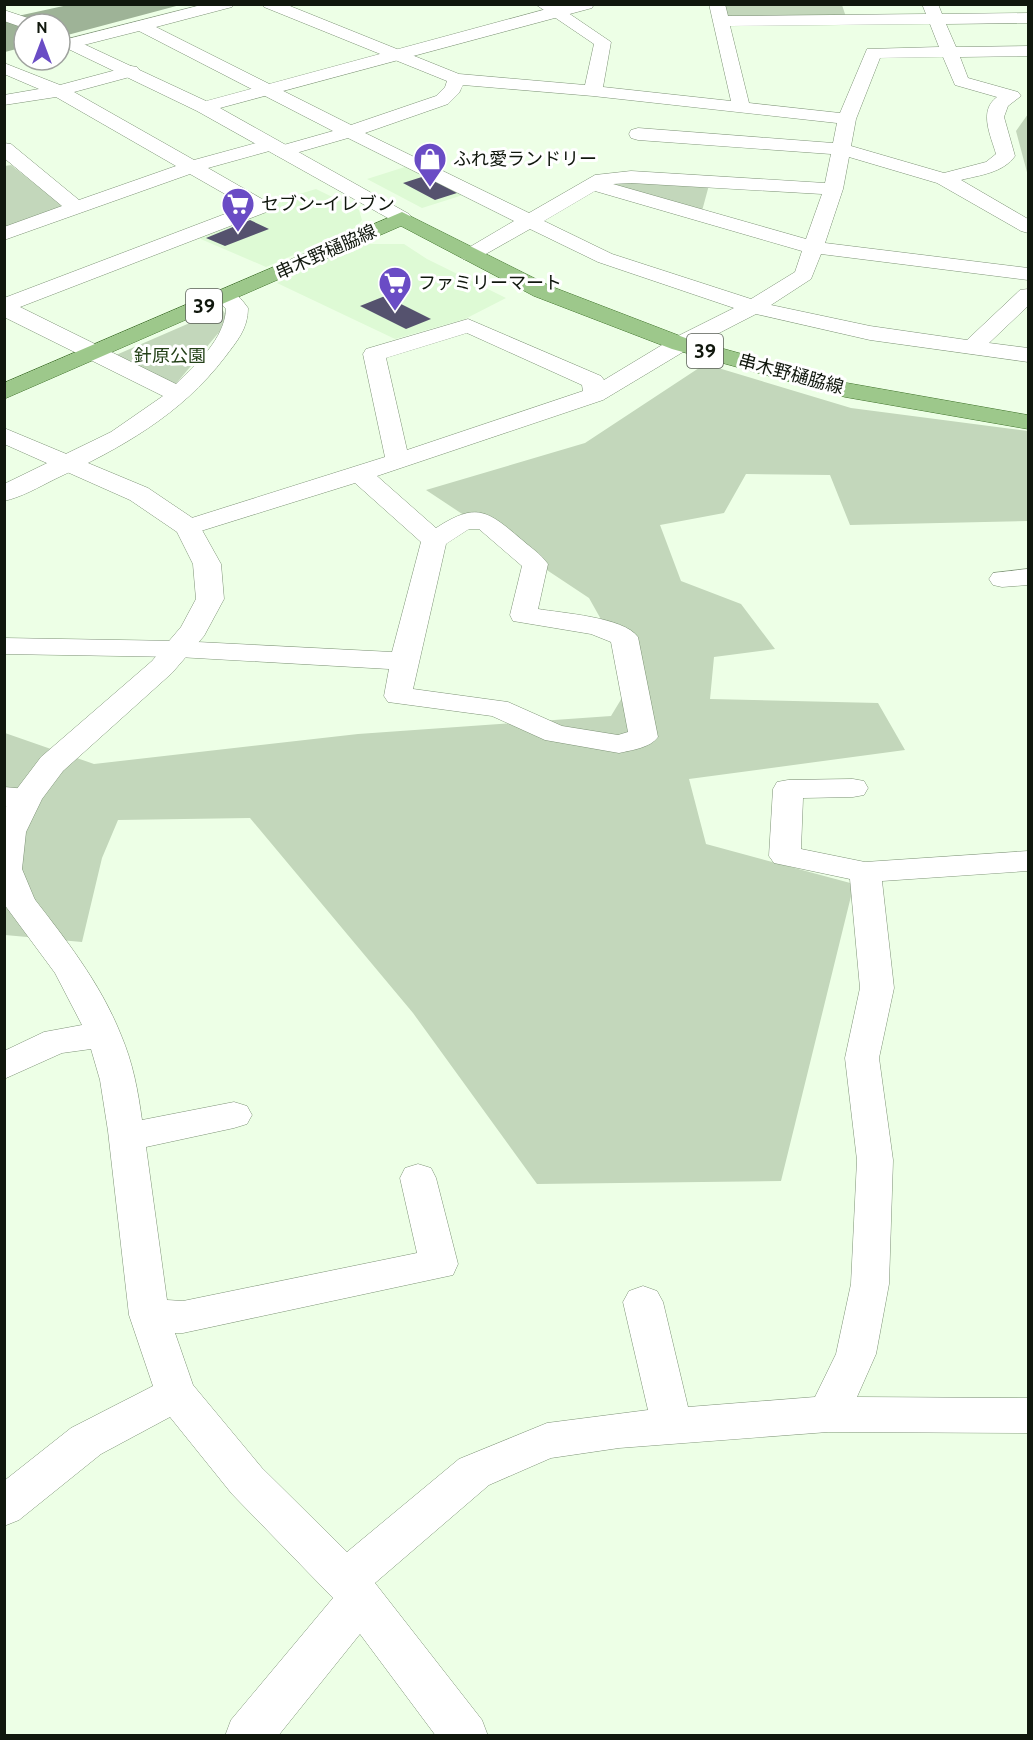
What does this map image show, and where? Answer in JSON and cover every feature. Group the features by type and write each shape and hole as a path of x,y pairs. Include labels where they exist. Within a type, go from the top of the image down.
{"main road":[{"name":"串木野樋脇線","path":"4,392 402,218 542,291 680,344 845,390 1029,422"}],"street":[{"path":"72,39 142,26 226,4"},
{"path":"204,107 396,55 549,8 586,4"},
{"path":"277,5 456,79 741,106 848,119"},
{"path":"549,8 603,42 593,91"},
{"path":"933,12 961,81 1012,96 1000,103 995,117 1006,156 993,166 945,179"},
{"path":"741,106 719,13 933,12 1029,18"},
{"path":"142,26 349,132 605,258 753,307 870,333 1029,355"},
{"path":"72,45 204,107 402,218"},
{"path":"188,527 361,475 595,395 680,344 753,307 804,274 833,189 848,119 873,53 1029,51"},
{"path":"4,307 262,207 8,61"},
{"path":"4,100 59,91 131,71"},
{"path":"4,234 191,167 349,132 442,100 453,89 456,79"},
{"path":"630,163 638,134 658,98"},
{"path":"638,134 841,149 945,179 1029,227"},
{"path":"9,157 76,208"},
{"path":"470,255 630,163 833,189"},
{"path":"595,184 812,247 1029,274"},
{"path":"972,347 1029,295"},
{"path":"4,494 109,445 160,412 198,377 238,324 237,308 226,296"},
{"path":"4,307 180,394"},
{"path":"399,462 374,354 468,326 593,381 595,395"},
{"path":"4,435 139,494 188,527 207,564 210,599 194,630 162,667 16,797 6,869 18,900 69,968 104,1035 118,1080 149,1315 176,1394 247,1481 353,1589 465,1736"},
{"path":"361,475 434,540"},
{"path":"464,521 485,521 535,564 523,615 597,627 624,637 643,737 619,744 555,734 498,708 398,696 434,540 464,521"},
{"path":"1002,579 1029,577"},
{"path":"4,646 178,649 404,662"},
{"path":"853,788 788,789 785,856 864,872 1029,861"},
{"path":"828,1414 856,1354 870,1284 874,1160 862,1058 877,987 864,872"},
{"path":"4,1066 56,1041 104,1035"},
{"path":"127,1137 234,1115"},
{"path":"149,1315 183,1317 440,1264 418,1178"},
{"path":"644,1302 672,1426"},
{"path":"4,1507 86,1441 176,1394"},
{"path":"249,1736 353,1589 474,1472 547,1441 620,1430 828,1414 1029,1416"}],"shaded area":[{"path":"68,5 180,5 72,34 72,12 36,12"},
{"path":"12,17 12,50 5,52 4,19"},
{"path":"408,166 463,195 422,208 367,179"},
{"path":"316,189 359,210 362,220 355,228 266,267 196,237 274,207 269,203"},
{"path":"362,244 404,244 427,259 506,298 465,319 395,339 277,283"}],"green space":[{"path":"724,5 842,5 846,17 727,16"},
{"path":"1028,114 1028,176 1016,131"},
{"path":"11,165 63,206 5,230 5,166"},
{"path":"613,181 709,185 702,211 607,186"},
{"name":"針原公園","path":"222,309 226,315 220,331 175,385 116,355"},
{"path":"705,364 851,408 1028,431 1028,521 850,525 830,475 746,474 724,513 660,525 681,581 741,604 775,649 714,657 710,699 878,703 905,750 689,779 706,844 854,884 781,1181 537,1184 413,1013 250,818 118,820 102,858 82,942 5,935 5,733 94,764 358,734 611,716 634,678 589,598 426,490 585,443"}],"building":[{"name":"ふれ愛ランドリー","path":"425,176 457,193 435,200 403,183"},
{"name":"セブン-イレブン","path":"250,220 269,229 225,246 206,238"},
{"name":"ファミリーマート","path":"385,296 431,319 406,329 360,306"}],"place":[{"name":"ふれ愛ランドリー","path":"430,188"},
{"name":"セブン-イレブン","path":"238,233"},
{"name":"ファミリーマート","path":"395,312"}]}
